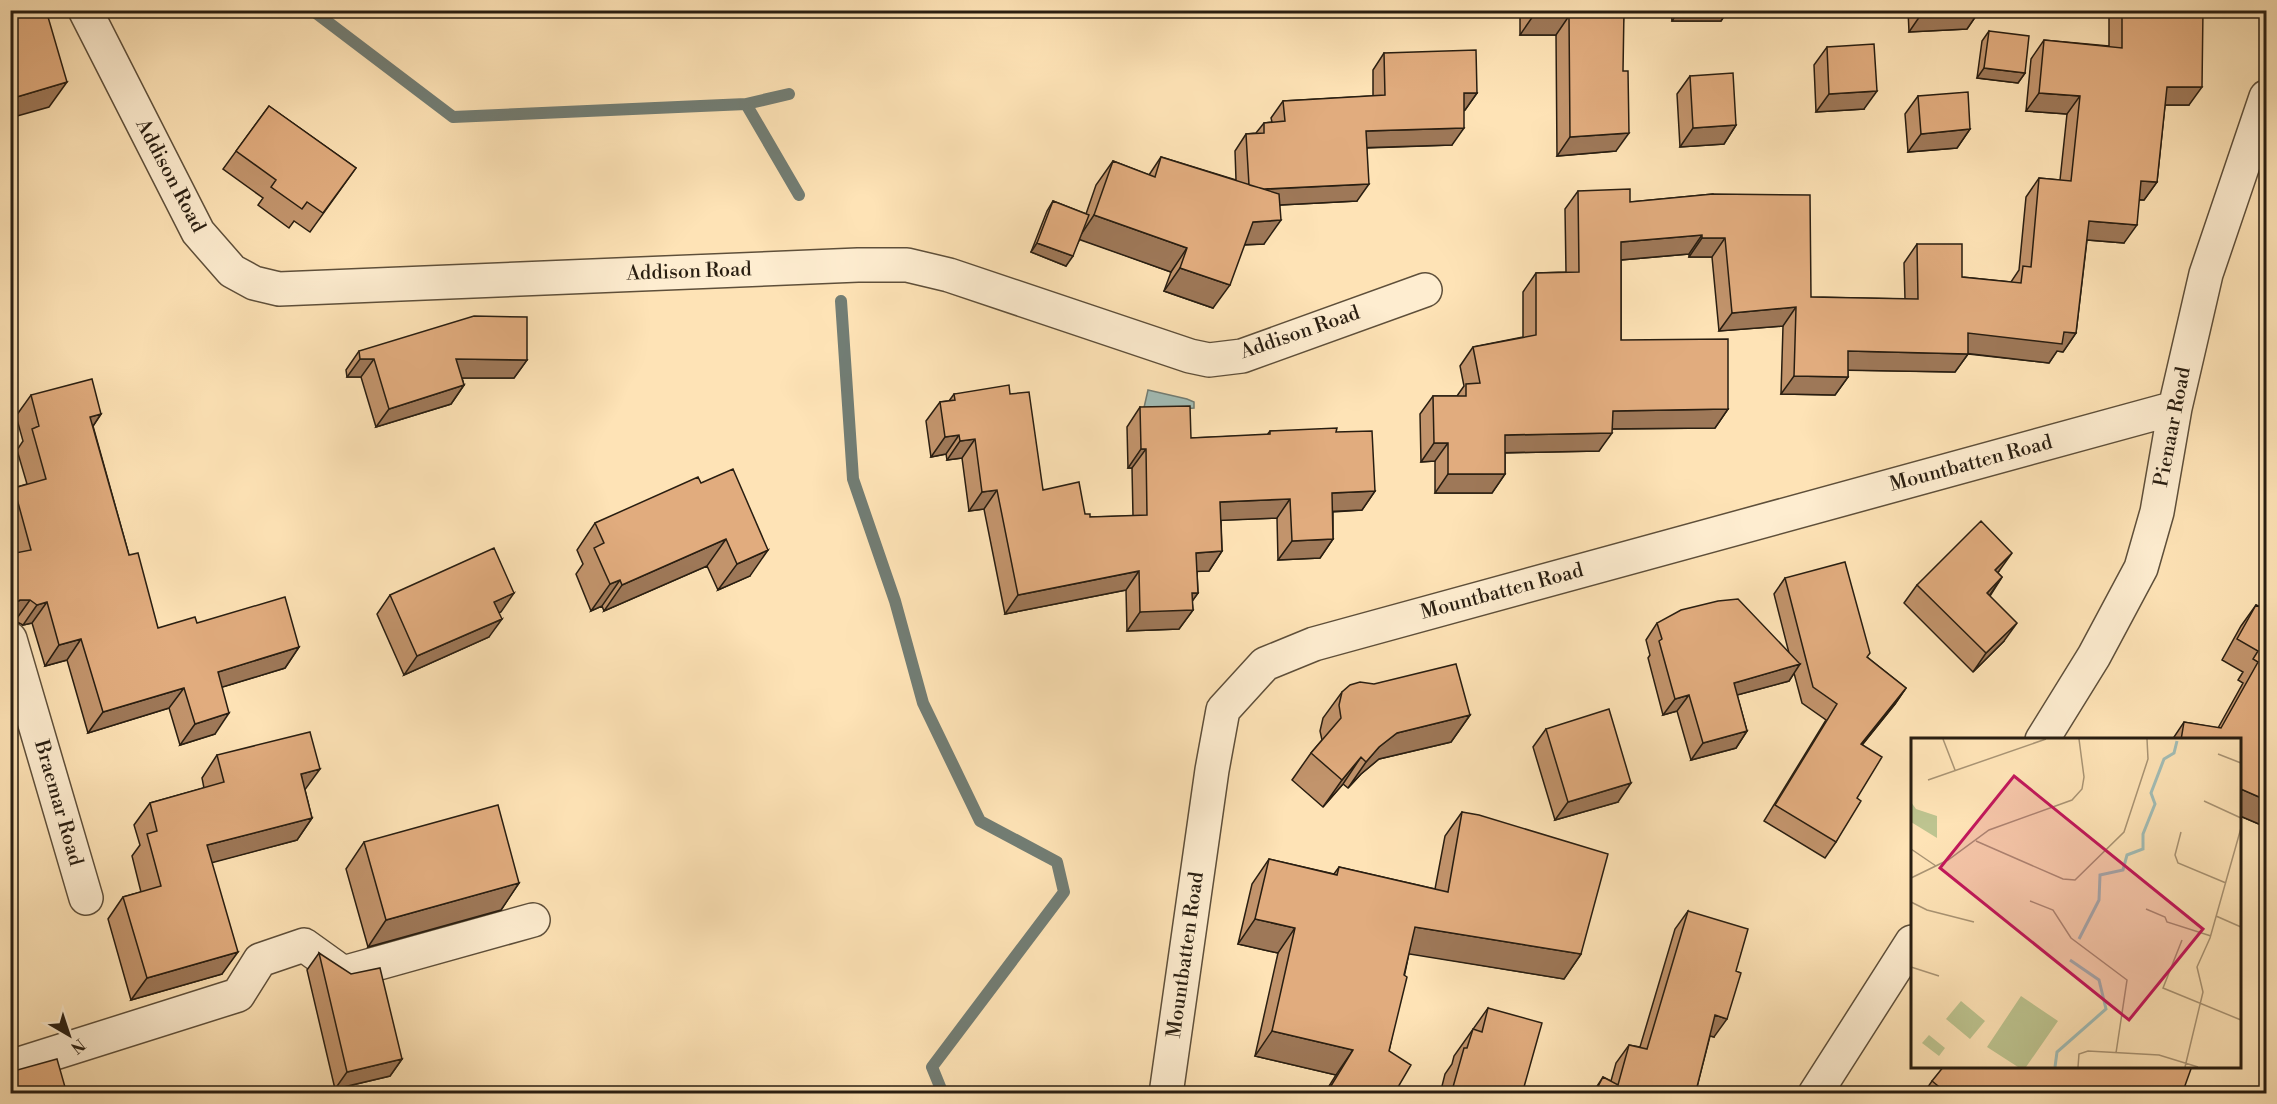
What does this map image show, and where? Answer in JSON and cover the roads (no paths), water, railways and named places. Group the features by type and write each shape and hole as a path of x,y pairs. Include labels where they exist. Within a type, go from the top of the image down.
{"street":[{"name":"Addison Road","path":"85,10 198,232 232,271 254,283 279,289 858,265 908,265 949,275 1190,356 1209,360 1242,356 1425,290"},
{"name":"Pienaar Road","path":"2043,738 2094,656 2141,568 2157,512 2175,408 2206,274 2266,98"},
{"name":"Mountbatten Road","path":"1167,1094 1212,770 1223,710 1265,664 1314,644 2175,408"},
{"name":"Braemar Road","path":"10,639 86,898"},
{"path":"10,1067 238,995 260,960 304,945 343,973 533,920"},
{"path":"1815,1094 1911,944"}],"water":[{"path":"1148,390 1187,399 1194,402 1194,408 1143,412"}],"waterway":[{"path":"312,10 453,117 746,104 789,94"},
{"path":"746,104 799,195"},
{"path":"841,301 853,479 895,601 923,703 980,821 1057,862 1064,892 932,1067 943,1094"}]}
